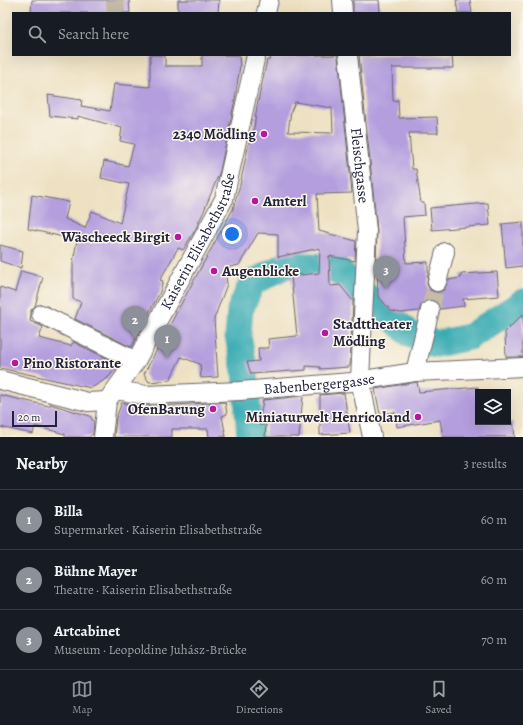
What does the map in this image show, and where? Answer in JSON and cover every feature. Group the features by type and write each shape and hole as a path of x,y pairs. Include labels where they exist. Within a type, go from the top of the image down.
{"street":[{"path":"266,12 269,0"},
{"path":"342,0 343,12"},
{"name":"Kaiserin Elisabethstraße","path":"103,437 112,396 136,361 224,199 256,56"},
{"name":"Fleischgasse","path":"348,56 367,231 363,316 356,381"},
{"path":"437,282 445,252"},
{"path":"415,372 430,310"},
{"path":"41,314 136,361"},
{"name":"Babenbergergasse","path":"0,380 88,402 112,396 269,389 356,381 415,372 523,367"},
{"path":"356,381 372,437"}],"building":[{"path":"32,0 129,0 130,12 31,12"},
{"path":"178,0 219,0 218,12 178,12"},
{"path":"353,0 379,0 380,12 353,12"},
{"path":"456,0 470,0 472,12 458,12"},
{"path":"150,56 165,56 165,66 202,66 202,56 239,56 240,66 235,99 220,171 195,230 183,250 178,248 160,280 163,281 160,292 131,347 75,319 81,302 73,299 73,262 77,240 28,229 32,195 69,202 65,219 85,228 92,211 120,223 129,184 101,178 104,161 128,166 134,144 120,141 122,128 78,116 78,119 50,116 48,95 82,100 81,106 110,111 114,84 150,87"},
{"path":"271,56 338,56 352,193 317,194 319,231 356,241 355,261 329,256 330,286 340,285 353,301 350,365 349,367 320,369 320,367 306,366 306,370 251,374 247,362 259,361 258,348 269,348 268,339 297,336 291,276 319,273 320,248 278,257 278,234 258,233 239,265 225,268 227,284 214,319 218,377 201,378 200,364 181,357 170,380 149,382 144,374 233,209 240,185 249,142 252,142 257,106 267,60 270,60","holes":["295,102 332,108 333,133 288,132 291,111"]},
{"path":"359,56 452,56 453,68 392,68 393,101 398,100 399,118 437,117 438,133 409,133 412,169 416,169 421,203 424,203 425,215 403,217 406,263 428,262 427,284 430,290 435,292 444,290 448,280 461,278 461,274 497,272 499,296 463,299 464,306 440,309 437,302 427,300 422,303 419,311 401,313 391,311 378,296 376,265 377,230"},
{"path":"488,203 490,225 432,230 430,208"},
{"path":"523,222 523,266 506,268 502,224"},
{"path":"0,245 23,251 21,268 0,261"},
{"path":"21,271 43,277 35,306 31,310 30,321 43,327 39,338 71,346 73,342 119,364 108,378 91,388 0,368 0,287 15,292"},
{"path":"523,314 523,357 506,357 505,332"},
{"path":"417,382 419,392 478,387 478,389 475,389 475,425 511,425 511,422 513,422 515,437 443,437 440,420 397,427 395,412 380,414 375,389"},
{"path":"344,393 350,433 320,435 320,395"},
{"path":"0,395 49,406 50,404 90,416 94,422 93,434 89,437 65,437 65,434 35,426 33,434 0,427"},
{"path":"303,396 299,437 265,437 266,425 259,425 263,400"},
{"path":"122,402 134,406 158,406 225,402 227,414 222,416 226,437 209,437 208,429 172,429 172,437 114,437 116,418"}],"waterway":[{"path":"250,437 245,371 238,336 240,310 252,283 286,265 334,267 411,335 436,344 469,337 523,302"}],"tunnel":[{"path":"115,0 116,12"},
{"path":"430,310 437,282"}],"place":[{"name":"2340 Mödling","path":"264,134"},
{"name":"Amterl","path":"255,201"},
{"name":"Wäscheeck Birgit","path":"178,237"},
{"name":"Augenblicke","path":"214,271"},
{"name":"Artcabinet","path":"386,289"},
{"name":"Stadttheater Mödling","path":"325,333"},
{"name":"Bühne Mayer","path":"135,339"},
{"name":"Billa","path":"167,358"},
{"name":"Pino Ristorante","path":"15,363"},
{"name":"OfenBarung","path":"213,409"},
{"name":"Miniaturwelt Henricoland","path":"418,417"}]}
